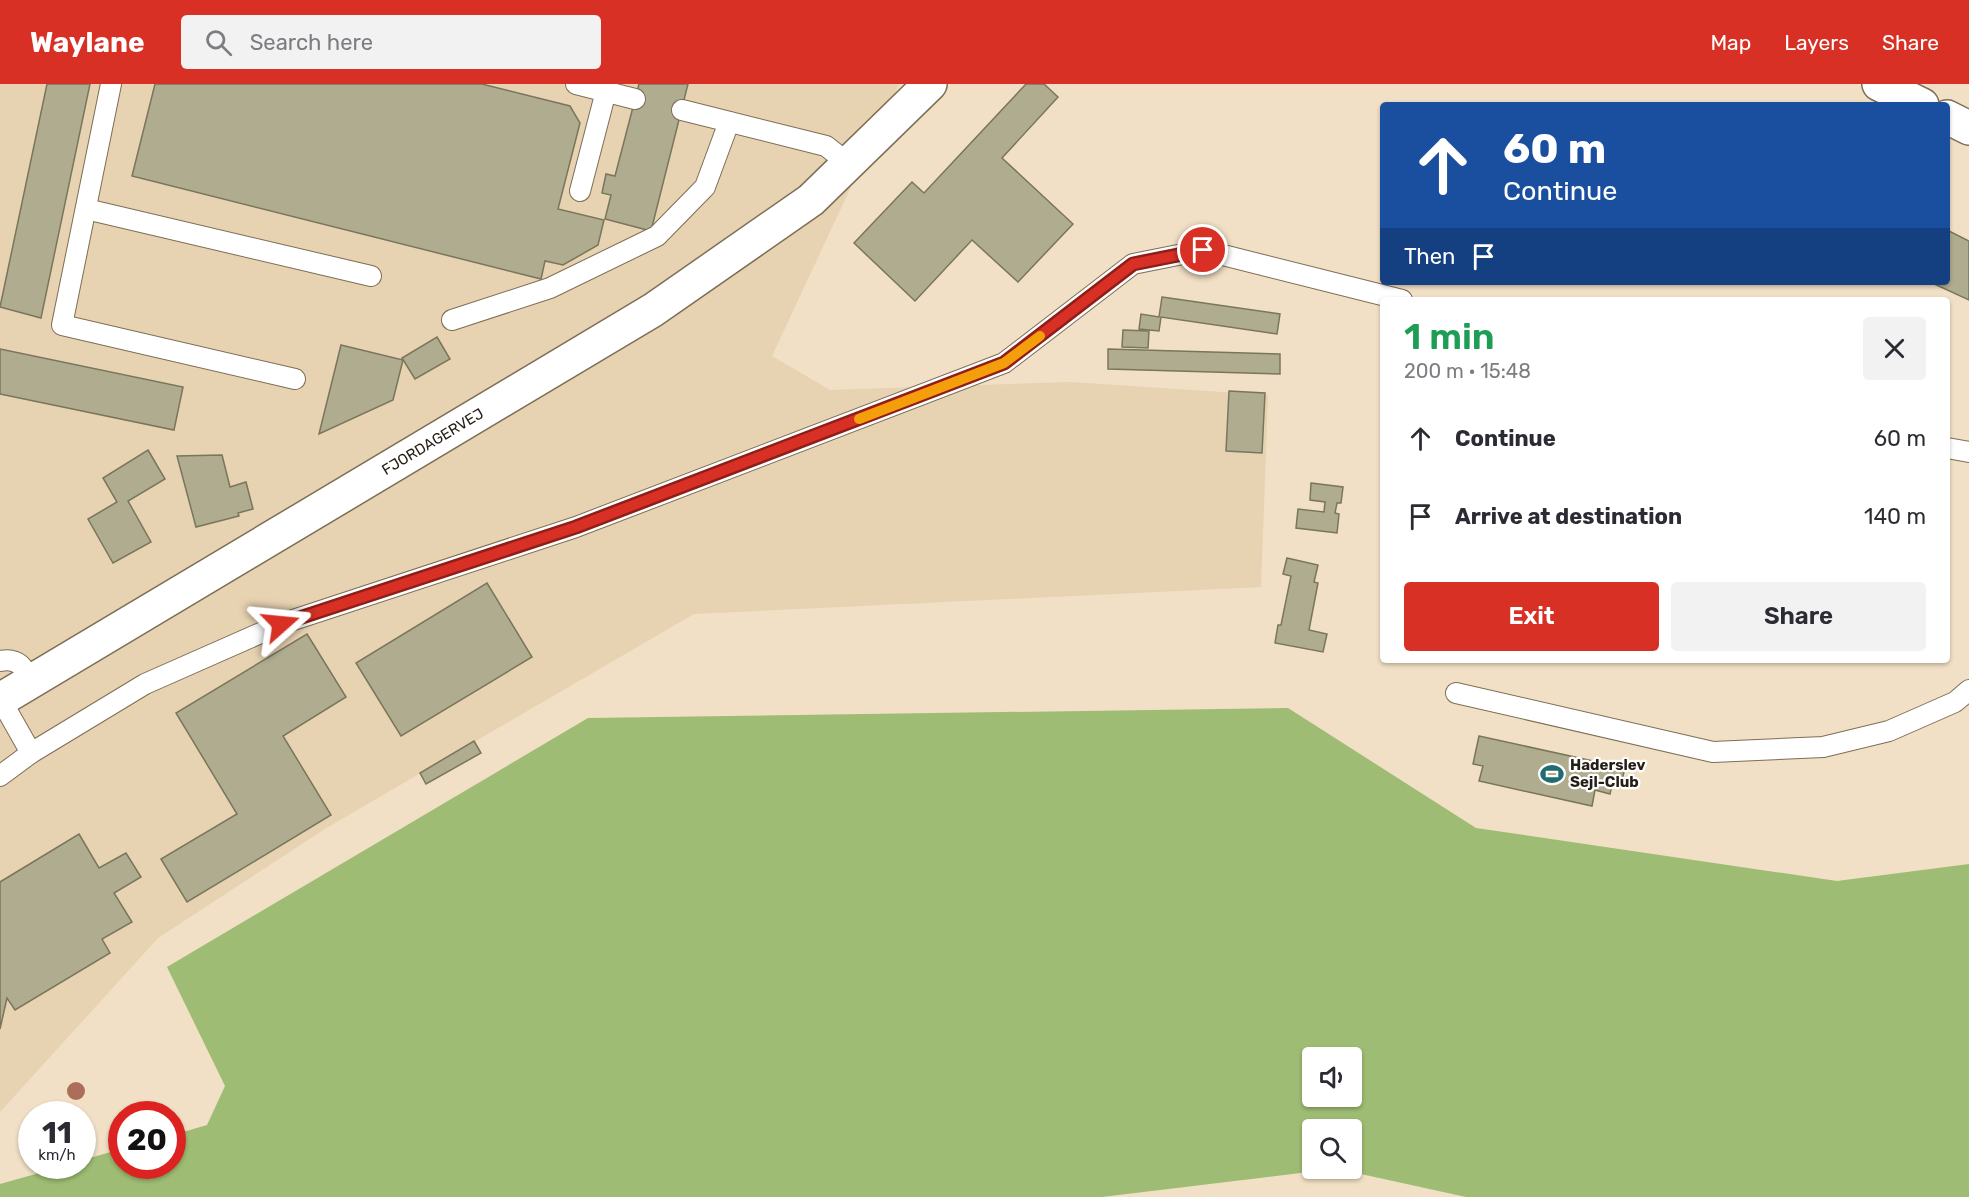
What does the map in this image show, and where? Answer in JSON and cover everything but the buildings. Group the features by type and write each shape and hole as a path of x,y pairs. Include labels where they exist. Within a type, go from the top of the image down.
{"street":[{"name":"FJORDAGERVEJ","path":"1,700 653,310 811,200 930,84"},
{"path":"1879,84 1916,102"},
{"path":"1950,118 1969,128"}],"lane":[{"path":"111,84 62,324 295,379"},
{"path":"576,84 635,99"},
{"path":"580,191 606,91"},
{"path":"682,110 826,146 849,164"},
{"path":"452,320 550,288 657,236 705,187 729,122"},
{"path":"86,209 370,276"},
{"path":"0,776 31,753 145,684 281,624 576,527 1004,363 1133,264 1203,250 1390,297"},
{"path":"1950,449 1969,452"},
{"path":"0,661 9,659 23,665 31,682"},
{"path":"1456,693 1713,752 1823,747 1889,731 1955,702 1969,690"},
{"name":"FJORDAGERVEJ","path":"1,700 31,753"}],"shaded area":[{"path":"0,84 899,84 772,356 830,390 1070,382 1268,395 1261,587 694,614 328,827 158,938 0,1112"},
{"path":"1288,708 1476,828 1837,881 1969,864 1969,1197 1466,1197 1362,1174 1362,1119 1302,1119 1302,1173 1102,1197 0,1197 0,1184 18,1179 96,1179 96,1156 108,1153 108,1179 186,1179 186,1131 207,1125 225,1086 167,967 588,718"}],"slow traffic":[{"path":"859,419 1004,363 1040,336"}],"place":[{"name":"Haderslev Sejl-Club","path":"1552,774"}],"route":[{"path":"281,624 576,527 1004,363 1133,264 1203,250"}]}
